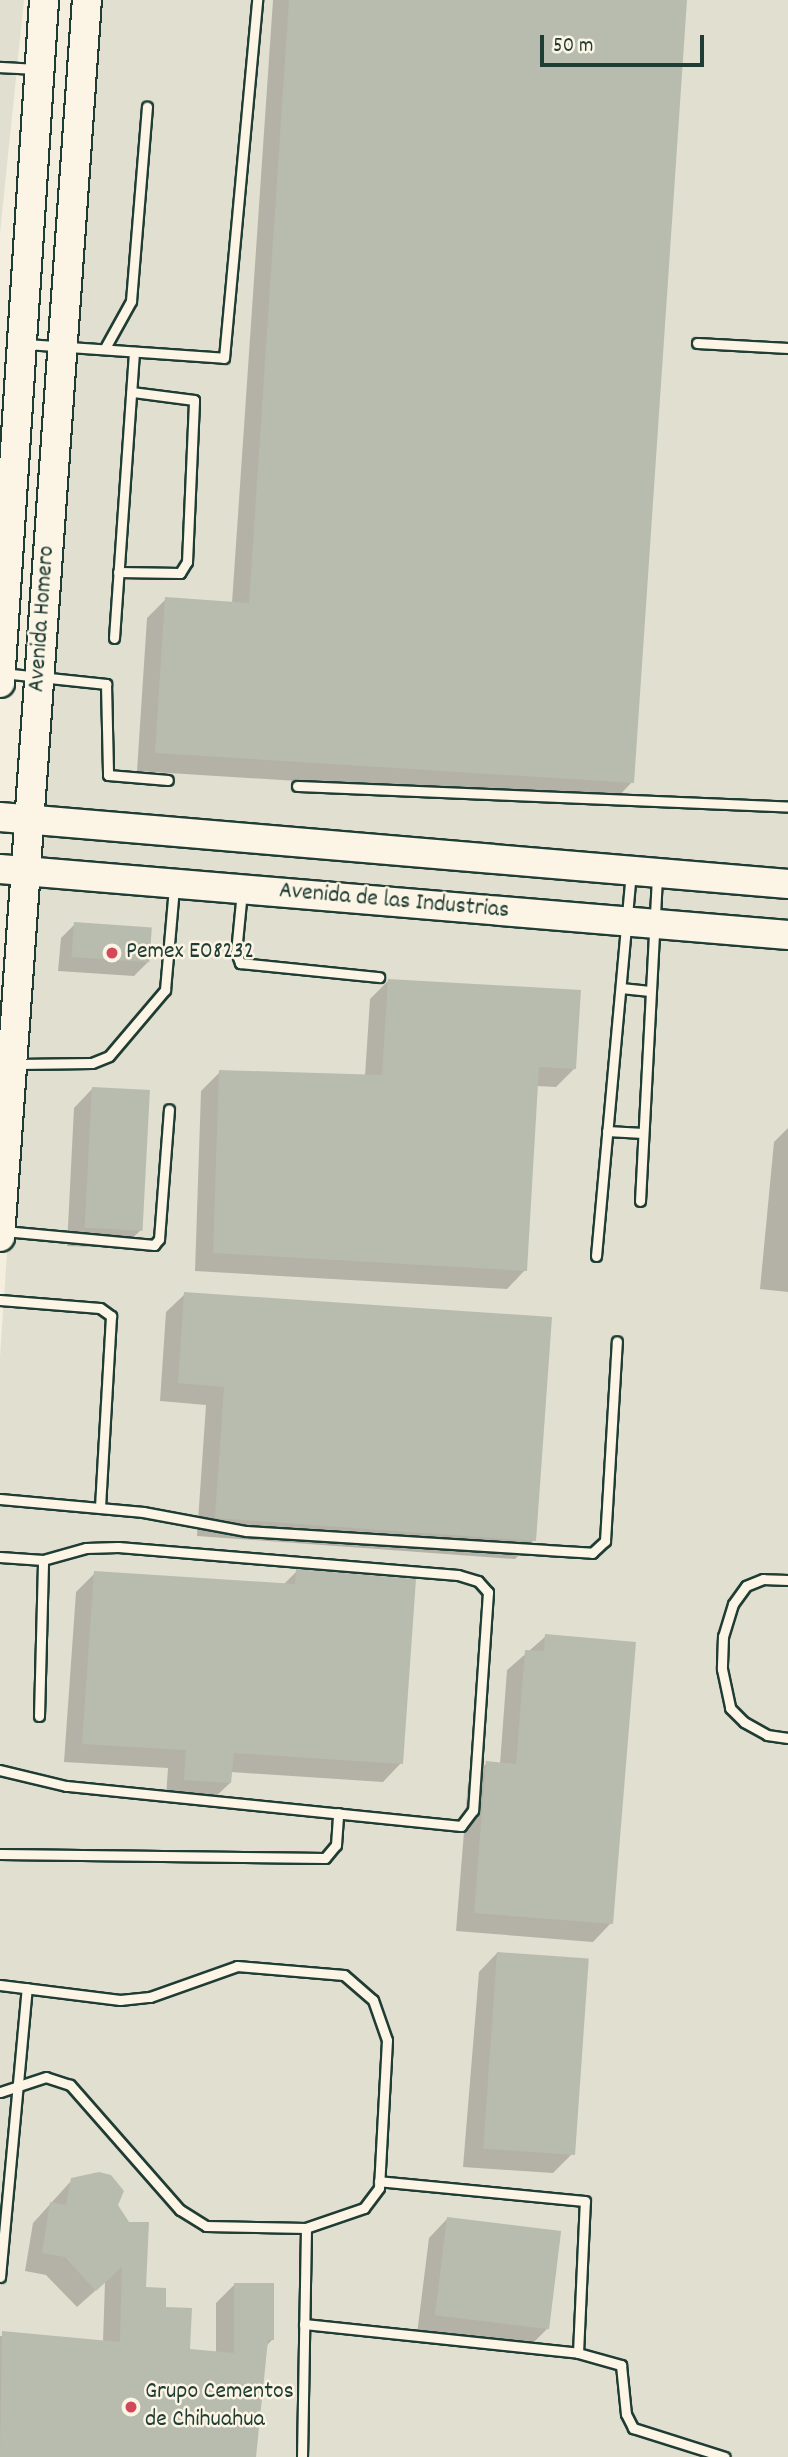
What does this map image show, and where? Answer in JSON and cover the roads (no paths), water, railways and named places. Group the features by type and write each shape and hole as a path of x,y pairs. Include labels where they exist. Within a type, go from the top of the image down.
{"main road":[{"name":"Avenida Homero","path":"0,684 2,607 44,0"},
{"name":"Avenida Homero","path":"0,1237 12,1064 13,869 29,819 87,0"},
{"name":"Avenida de las Industrias","path":"0,817 788,884"},
{"name":"Avenida de las Industrias","path":"13,869 788,935"}],"lane":[{"path":"21,344 104,348 209,360 221,360 227,353 257,0"},
{"path":"0,67 39,69"},
{"path":"104,348 131,301 147,107"},
{"path":"697,343 788,348"},
{"path":"114,638 134,352"},
{"path":"118,572 180,573 187,562 195,403 188,397 132,392"},
{"path":"1,673 106,684 108,775 168,780"},
{"path":"297,786 788,807"},
{"path":"596,1256 621,988 640,923 644,871"},
{"path":"640,1201 650,991 640,923 644,871"},
{"path":"12,1064 92,1063 109,1056 165,990 174,884"},
{"path":"242,890 236,952 240,963 379,977"},
{"path":"621,988 650,991"},
{"path":"0,1231 154,1245 159,1239 169,1109"},
{"path":"607,1130 643,1133"},
{"path":"0,1300 100,1308 111,1315 100,1508"},
{"path":"0,1499 100,1508 246,1531 592,1553 605,1541 617,1341"},
{"path":"0,1557 43,1560 86,1548 118,1547 458,1575 486,1587 471,1818 461,1826 66,1786 0,1770"},
{"path":"39,1716 43,1560"},
{"path":"788,1580 763,1579 746,1586 733,1604 723,1636 722,1669 730,1708 744,1722 767,1735 788,1738"},
{"path":"0,1854 325,1858 336,1844 338,1813"},
{"path":"0,1985 133,2000 237,1966 344,1975 373,2000 387,2040 376,2196 364,2208 306,2228 206,2226 180,2210 70,2085 46,2077 0,2092"},
{"path":"0,2277 27,1988"},
{"path":"379,2181 585,2201 578,2353"},
{"path":"302,2457 306,2228"},
{"path":"304,2324 578,2353 621,2365 626,2414 634,2428 725,2457"}],"place":[{"name":"Pemex E08232","path":"112,953"},
{"name":"Grupo Cementos de Chihuahua","path":"131,2407"}]}
